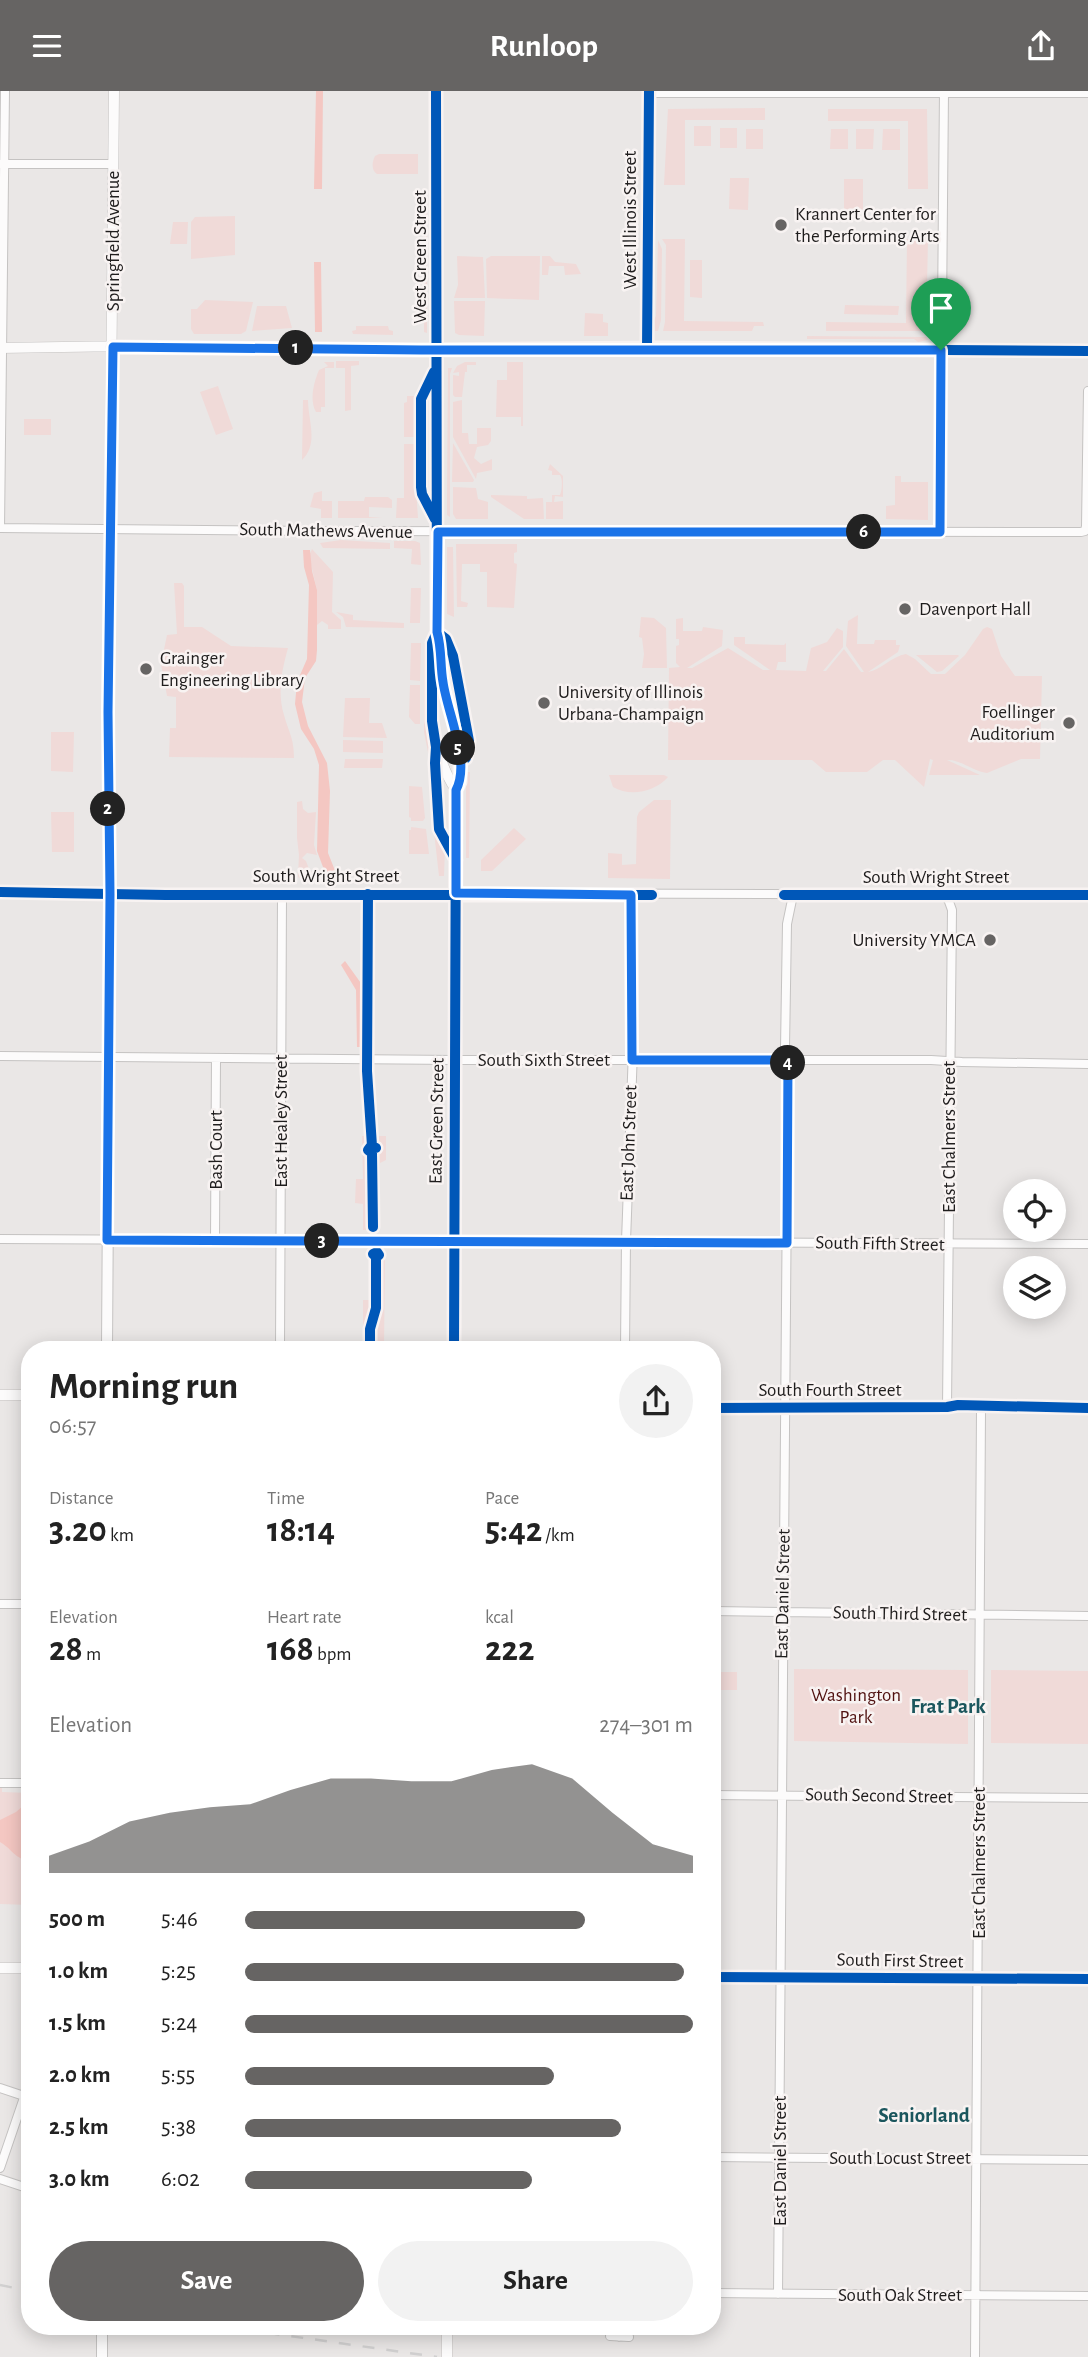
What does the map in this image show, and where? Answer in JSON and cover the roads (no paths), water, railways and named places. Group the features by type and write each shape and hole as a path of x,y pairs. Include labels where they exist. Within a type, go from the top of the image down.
{"main road":[{"name":"South Wright Street","path":"0,892 110,894"},
{"path":"107,1341 110,894"},
{"path":"102,2335 102,2357"}],"street":[{"path":"0,528 2,164 5,91"},
{"name":"Springfield Avenue","path":"110,894 107,754 114,91"},
{"name":"West Green Street","path":"436,91 437,632 441,644 444,692 460,762 460,782 456,790"},
{"path":"649,92 1088,93"},
{"name":"West Illinois Street","path":"647,349 649,92"},
{"path":"940,532 944,92"},
{"path":"2,164 113,164"},
{"path":"1,348 1088,351"},
{"name":"South Mathews Avenue","path":"0,528 438,532 1083,532 1086,529 1088,391"},
{"name":"West Green Street","path":"437,632 432,643 433,734 436,747 456,790 456,893"},
{"name":"East Green Street","path":"454,1341 456,893"},
{"name":"South Wright Street","path":"110,894 1088,895"},
{"name":"East Healey Street","path":"279,1341 282,894"},
{"name":"East John Street","path":"625,1341 632,1060 631,895"},
{"name":"East Daniel Street","path":"778,2294 787,1243 788,1060 785,1048 787,924 793,895"},
{"path":"940,895 948,899 952,909"},
{"path":"952,909 961,895"},
{"name":"East Chalmers Street","path":"947,1407 952,909"},
{"name":"South Sixth Street","path":"0,1056 1088,1063"},
{"name":"Bash Court","path":"215,1241 216,1058"},
{"name":"South Fifth Street","path":"0,1239 1088,1244"},
{"path":"0,1395 21,1395"},
{"name":"South Fourth Street","path":"721,1408 996,1405 1007,1408 1088,1408"},
{"name":"South Fourth Street","path":"947,1407 958,1411 1007,1408"},
{"name":"East Chalmers Street","path":"975,2357 981,1410"},
{"path":"0,1604 21,1604"},
{"name":"South Third Street","path":"721,1611 1088,1616"},
{"path":"0,1783 21,1783"},
{"name":"South Second Street","path":"721,1795 1088,1798"},
{"path":"0,1968 21,1968"},
{"name":"South First Street","path":"721,1977 1088,1979"},
{"path":"0,2088 21,2095"},
{"path":"0,2168 21,2113"},
{"name":"South Locust Street","path":"721,2157 1088,2159"},
{"path":"0,2179 21,2186"},
{"name":"South Oak Street","path":"721,2294 1088,2296"},
{"path":"447,2335 447,2357"},
{"path":"614,2335 629,2337"}],"railway":[{"path":"0,2285 21,2289"},
{"path":"283,2335 437,2357"}],"place":[{"name":"Krannert Center for the Performing Arts","path":"781,225"},
{"name":"Davenport Hall","path":"905,609"},
{"name":"Grainger Engineering Library","path":"146,669"},
{"name":"University of Illinois Urbana-Champaign","path":"544,703"},
{"name":"Foellinger Auditorium","path":"1069,723"},
{"name":"University YMCA","path":"990,940"}],"district":[{"name":"Frat Park","path":"948,1706"},
{"name":"Seniorland","path":"924,2115"}],"park label":[{"name":"Washington Park","path":"856,1706"}]}
